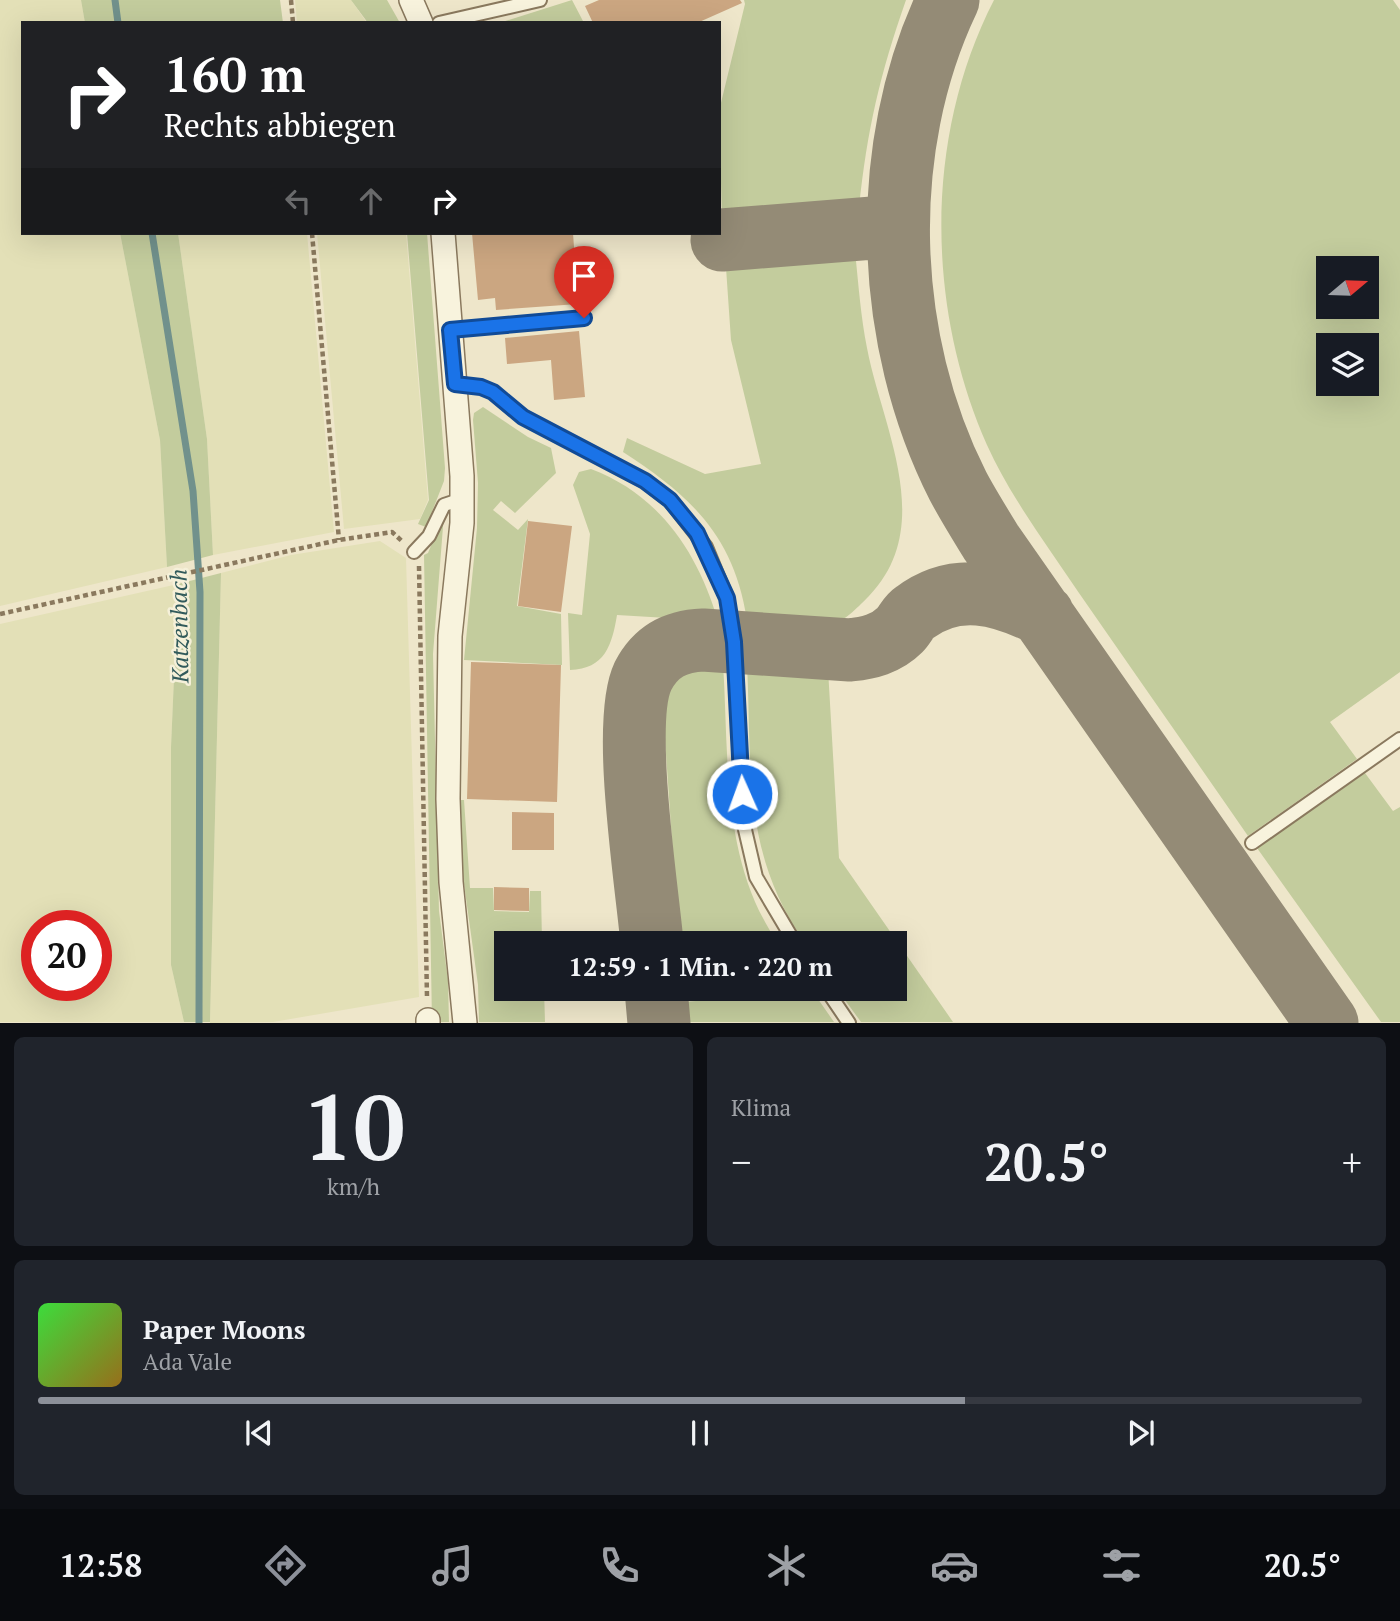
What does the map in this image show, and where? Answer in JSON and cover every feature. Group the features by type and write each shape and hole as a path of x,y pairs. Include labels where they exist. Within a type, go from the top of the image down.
{"street":[{"path":"411,0 421,21"},
{"path":"443,235 462,499 450,636 448,799 451,873 465,1023"}],"lane":[{"path":"448,21 540,0"},
{"path":"450,330 584,318"},
{"path":"455,384 481,387 493,392 523,417 645,481 670,500 706,547 727,598 734,642 743,821 756,877 788,931"},
{"path":"414,552 429,536 444,505 462,499"},
{"path":"1252,842 1400,738"},
{"path":"834,1001 849,1023"}],"path":[{"path":"291,0 293,21"},
{"path":"312,235 339,541"},
{"path":"0,614 192,570 392,532 414,552 420,569 428,1021"}],"shaded area":[{"path":"0,0 81,0 85,21 21,21 21,235 120,235 160,440 167,567 0,606"},
{"path":"295,0 351,0 366,21 297,21"},
{"path":"178,235 307,235 334,532 213,555 207,439"},
{"path":"317,235 406,235 428,500 420,519 344,529"},
{"path":"380,541 406,558 419,997 273,1022 210,1023 221,573 291,555"},
{"path":"178,584 171,747 171,965 184,1022 0,1022 0,624"}],"green space":[{"path":"81,0 280,0 283,21 85,21"},
{"path":"351,0 387,0 399,21 367,21"},
{"path":"572,0 583,21 505,21"},
{"path":"744,0 906,0 876,103 859,208 722,219 721,103"},
{"path":"994,0 1393,0 1400,10 1400,672 1330,722 1357,759 1248,836 1018,502 987,445 967,392 953,336 944,279 941,222 945,164 955,107 971,53"},
{"path":"120,235 178,235 207,439 213,555 167,567 160,440"},
{"path":"407,235 427,235 445,468 444,481 426,527 418,524 429,500"},
{"path":"854,242 867,348 899,475 902,507 899,538 889,568 869,596 837,623 815,626 747,620 741,590 732,565 706,521 669,485 623,452 627,438 705,474 761,464 731,340 725,253"},
{"path":"483,407 528,437 551,448 556,473 515,513 501,501 493,510 518,530 528,519 517,606 561,614 562,665 464,660 477,528 478,483 473,420 474,413"},
{"path":"591,469 637,494 673,529 699,572 718,621 617,615 605,653 591,665 570,670 568,613 582,615 590,534 573,485 579,472"},
{"path":"444,514 433,654 439,911 448,981 449,1022 432,1022 424,555 428,553"},
{"path":"221,573 210,1022 184,1022 171,965 171,747 178,584"},
{"path":"723,662 728,771 737,843 746,878 771,931 678,931 665,739 665,691 688,671"},
{"path":"747,664 828,669 839,858 890,931 798,931 770,876 760,843 751,775"},
{"path":"1365,773 1393,811 1400,807 1400,1022 1381,1022 1257,848"},
{"path":"459,800 464,800 470,888 493,888 494,911 529,912 530,891 541,891 542,931 494,931 494,1001 544,1001 545,1022 479,1022 478,985 461,862"},
{"path":"907,956 953,1022 861,1022 846,1001 907,1001"},
{"path":"819,1001 834,1022 686,1022 684,1002"}],"building":[{"path":"599,0 740,0 742,3 702,21 592,21 585,6"},
{"path":"472,235 573,235 578,304 496,310 495,298 478,300"},
{"path":"579,331 585,397 554,400 551,360 507,364 505,338"},
{"path":"528,521 572,526 561,612 518,606"},
{"path":"471,662 561,665 557,802 467,799"},
{"path":"512,812 554,813 554,850 512,850"},
{"path":"494,887 529,888 529,911 494,910"}],"waterway":[{"name":"Katzenbach","path":"115,0 118,21"},
{"name":"Katzenbach","path":"152,235 193,491 200,592 199,1023"}],"taxiway":[{"path":"948,0 925,58 909,118 900,181 899,244 904,307 915,369 933,429 958,486 991,542 1327,1023"},
{"path":"722,240 898,226"},
{"path":"651,931 637,805 634,729 637,698 643,676 661,654 676,645 703,640 850,650 864,648 889,639 912,615 930,603 962,594 978,594 1011,601 1043,615"},
{"path":"657,1001 659,1023"}],"route":[{"path":"584,318 450,330 455,384 481,387 493,392 523,417 645,481 670,500 697,533 706,547 727,598 734,642 742,794"}]}
